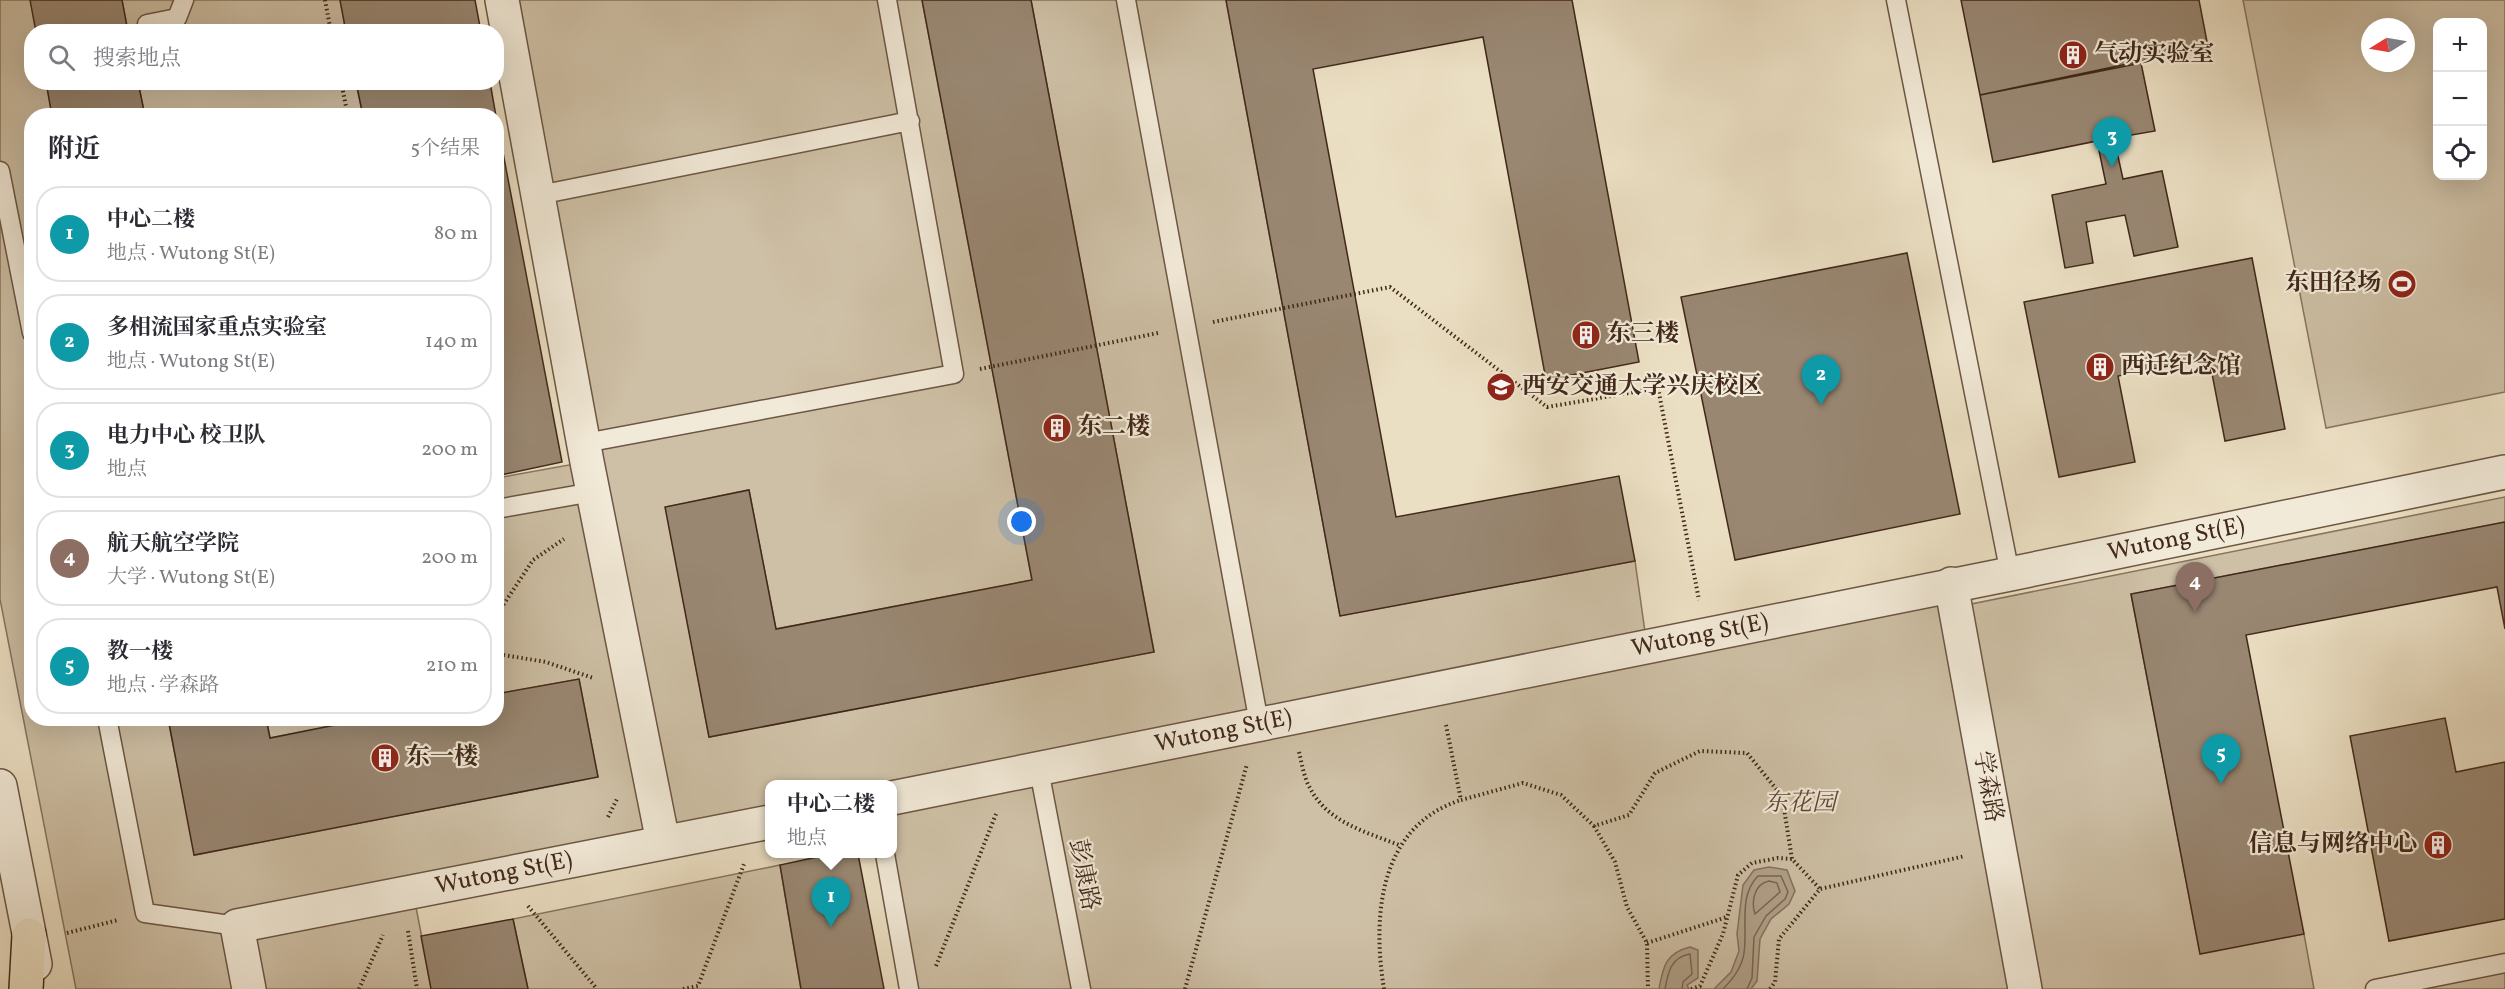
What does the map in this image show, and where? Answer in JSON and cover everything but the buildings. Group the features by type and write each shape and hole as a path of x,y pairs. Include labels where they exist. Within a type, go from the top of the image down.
{"main road":[{"path":"26,989 30,939"}],"street":[{"path":"502,0 593,492 663,842"},
{"name":"Wutong St(E)","path":"897,797 1706,633 2010,574 2505,472"},
{"name":"学森路","path":"1951,584 2025,989"},
{"path":"0,786 40,989"},
{"name":"Wutong St(E)","path":"237,926 764,823"},
{"path":"237,926 249,989"}],"lane":[{"path":"147,24 177,18 184,0"},
{"path":"585,443 954,374 887,0"},
{"path":"1126,0 1186,328 1274,720"},
{"path":"1896,0 2010,574"},
{"path":"539,195 910,121"},
{"path":"0,171 24,292"},
{"path":"504,508 593,492"},
{"path":"109,726 145,913 237,926"},
{"name":"彭康路","path":"1025,772 1081,989"},
{"path":"886,858 909,989"},
{"path":"2375,989 2505,963"}],"path":[{"path":"325,0 330,24"},
{"path":"343,90 346,108"},
{"path":"954,374 1390,287 1547,407 1658,388 1706,633"},
{"path":"504,603 534,560 562,542 593,492"},
{"path":"504,655 546,662 586,677 617,683 634,696"},
{"path":"1439,687 1461,800"},
{"path":"1274,720 1309,787 1324,810 1356,828 1399,845"},
{"path":"1185,989 1274,720"},
{"path":"1594,826 1629,815 1655,773 1700,751 1747,753 1782,796 1792,859 1820,890"},
{"path":"936,968 1025,772"},
{"path":"1384,989 1377,951 1383,890 1399,845 1423,820 1444,805 1523,783 1562,795 1594,826 1615,862 1627,907 1647,943 1648,989"},
{"path":"682,989 698,986 764,823"},
{"path":"1770,989 1775,982 1779,939 1820,890 1998,849"},
{"path":"1691,989 1700,986 1724,934 1738,874 1752,863 1792,859"},
{"path":"502,875 597,989"},
{"path":"359,989 402,894"},
{"path":"402,894 417,989"},
{"path":"30,939 145,913"},
{"path":"1647,943 1728,916"}],"green space":[{"path":"0,0 31,0 36,24 24,24 24,90 48,90 51,108 24,108 24,722 0,599"},
{"path":"122,0 340,0 345,24 127,24"},
{"name":"东花园","path":"502,0 922,0 1032,580 776,629 749,490 666,507 709,737 1154,652 1031,0 1226,0 1340,616 1635,561 1647,646 1951,584 1956,607 2505,497 2505,522 2131,594 2200,953 2304,934 2314,989 909,989 893,858 897,858 897,780 765,780 765,822 413,892 432,989 76,989 25,726 169,726 195,855 598,777 579,679 504,693 504,477 586,462"},
{"name":"东田径场","path":"2243,0 2505,0 2505,392 2326,428"},
{"path":"140,90 358,90 361,108 143,108"},
{"path":"268,726 333,726 270,738"},
{"path":"780,865 801,989 528,989 513,919"},
{"path":"2505,963 2505,989 2375,989"}],"water":[{"path":"1769,867 1787,870 1795,891 1789,904 1771,919 1760,939 1757,981 1751,989 1714,989 1731,972 1739,951 1737,934 1743,885 1754,870"},
{"path":"1690,947 1698,950 1698,978 1687,985 1689,989 1659,989 1667,962 1676,953"}],"place":[{"name":"气动实验室","path":"2073,55"},
{"name":"电力中心 校卫队","path":"2112,167"},
{"name":"东田径场","path":"2402,284"},
{"name":"东三楼","path":"1586,335"},
{"name":"西迁纪念馆","path":"2100,367"},
{"name":"西安交通大学兴庆校区","path":"1501,387"},
{"name":"多相流国家重点实验室","path":"1821,405"},
{"name":"东二楼","path":"1057,428"},
{"name":"航天航空学院","path":"2195,612"},
{"name":"东一楼","path":"385,758"},
{"name":"教一楼","path":"2221,784"},
{"name":"信息与网络中心","path":"2438,845"},
{"name":"中心二楼","path":"831,927"}]}
